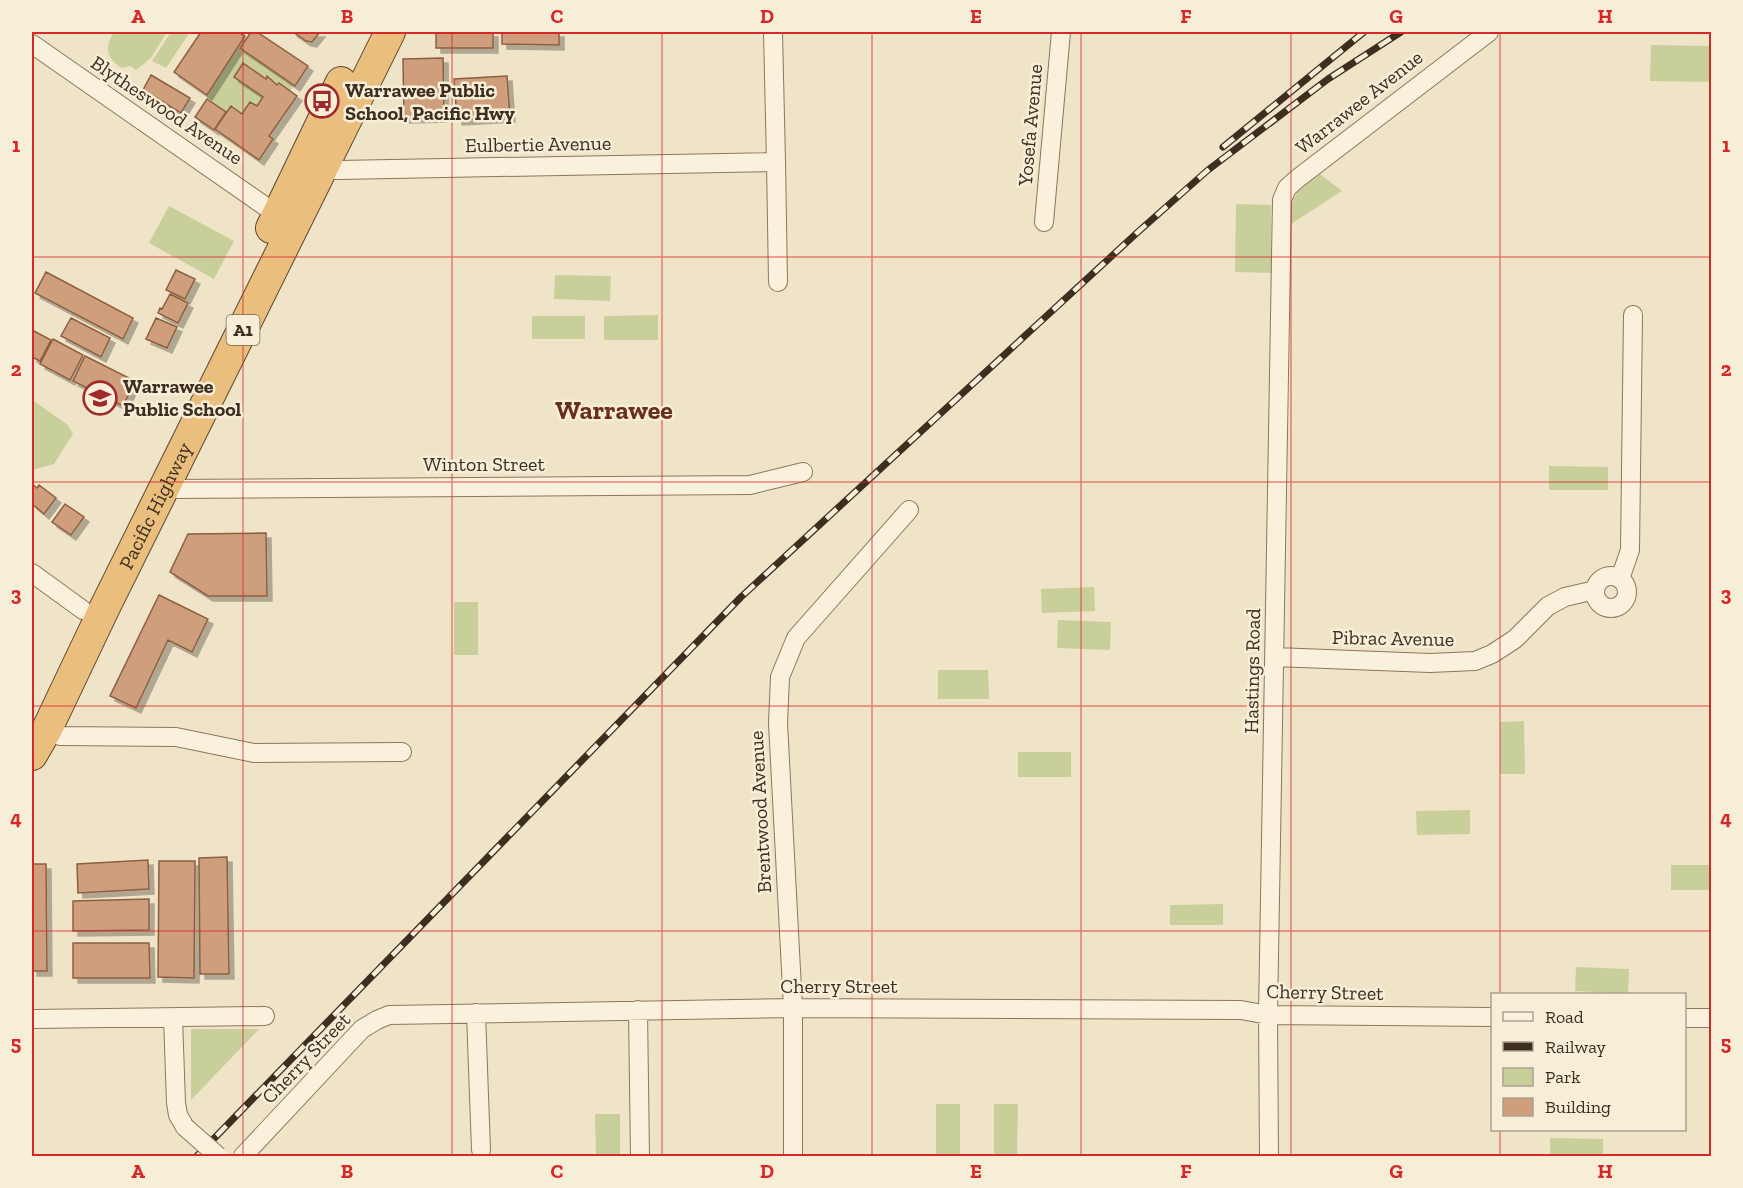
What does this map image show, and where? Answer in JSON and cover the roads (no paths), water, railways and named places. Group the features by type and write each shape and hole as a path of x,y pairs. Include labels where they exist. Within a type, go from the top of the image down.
{"highway":[{"name":"Pacific Highway","path":"39,721 104,609 165,489 312,166 367,32"},
{"name":"Pacific Highway","path":"32,755 39,721 83,610 278,213 312,166 390,32"}],"street":[{"path":"773,32 778,282"},
{"name":"Yosefa Avenue","path":"1044,222 1061,32"},
{"name":"Warrawee Avenue","path":"1287,188 1488,32"},
{"name":"Blytheswood Avenue","path":"32,44 278,213"},
{"name":"Eulbertie Avenue","path":"312,166 776,162"},
{"name":"Hastings Road","path":"1269,1156 1268,1015 1280,222 1282,200 1287,188"},
{"path":"1620,579 1630,550 1633,315"},
{"name":"Winton Street","path":"165,489 750,486 803,472"},
{"name":"Brentwood Avenue","path":"793,1156 793,1008 778,723 780,677 796,638 909,510"},
{"path":"32,573 83,610"},
{"path":"1609,576 1620,579 1626,585 1625,613 1601,606 1596,599 1595,590 1604,578 1609,576"},
{"name":"Pibrac Avenue","path":"1275,657 1430,663 1475,661 1492,654 1515,639 1548,606 1565,597 1595,590"},
{"path":"39,721 60,736 176,737 254,753 402,752"},
{"name":"Cherry Street","path":"243,1156 362,1029 389,1016 793,1008 1240,1010 1268,1015 1491,1017"},
{"path":"638,1010 640,1156"},
{"path":"476,1013 481,1150"},
{"path":"32,1019 264,1016"},
{"path":"173,1018 178,1115 185,1127 218,1156"},
{"path":"1686,1018 1712,1018"}],"railway":[{"path":"1223,147 1364,32"},
{"path":"197,1156 741,597 1208,170 1328,79 1401,32"}],"place":[{"name":"Warrawee Public School, Pacific Hwy","path":"322,101"},
{"name":"Warrawee Public School","path":"100,398"}],"district":[{"name":"Warrawee","path":"614,410"}]}
